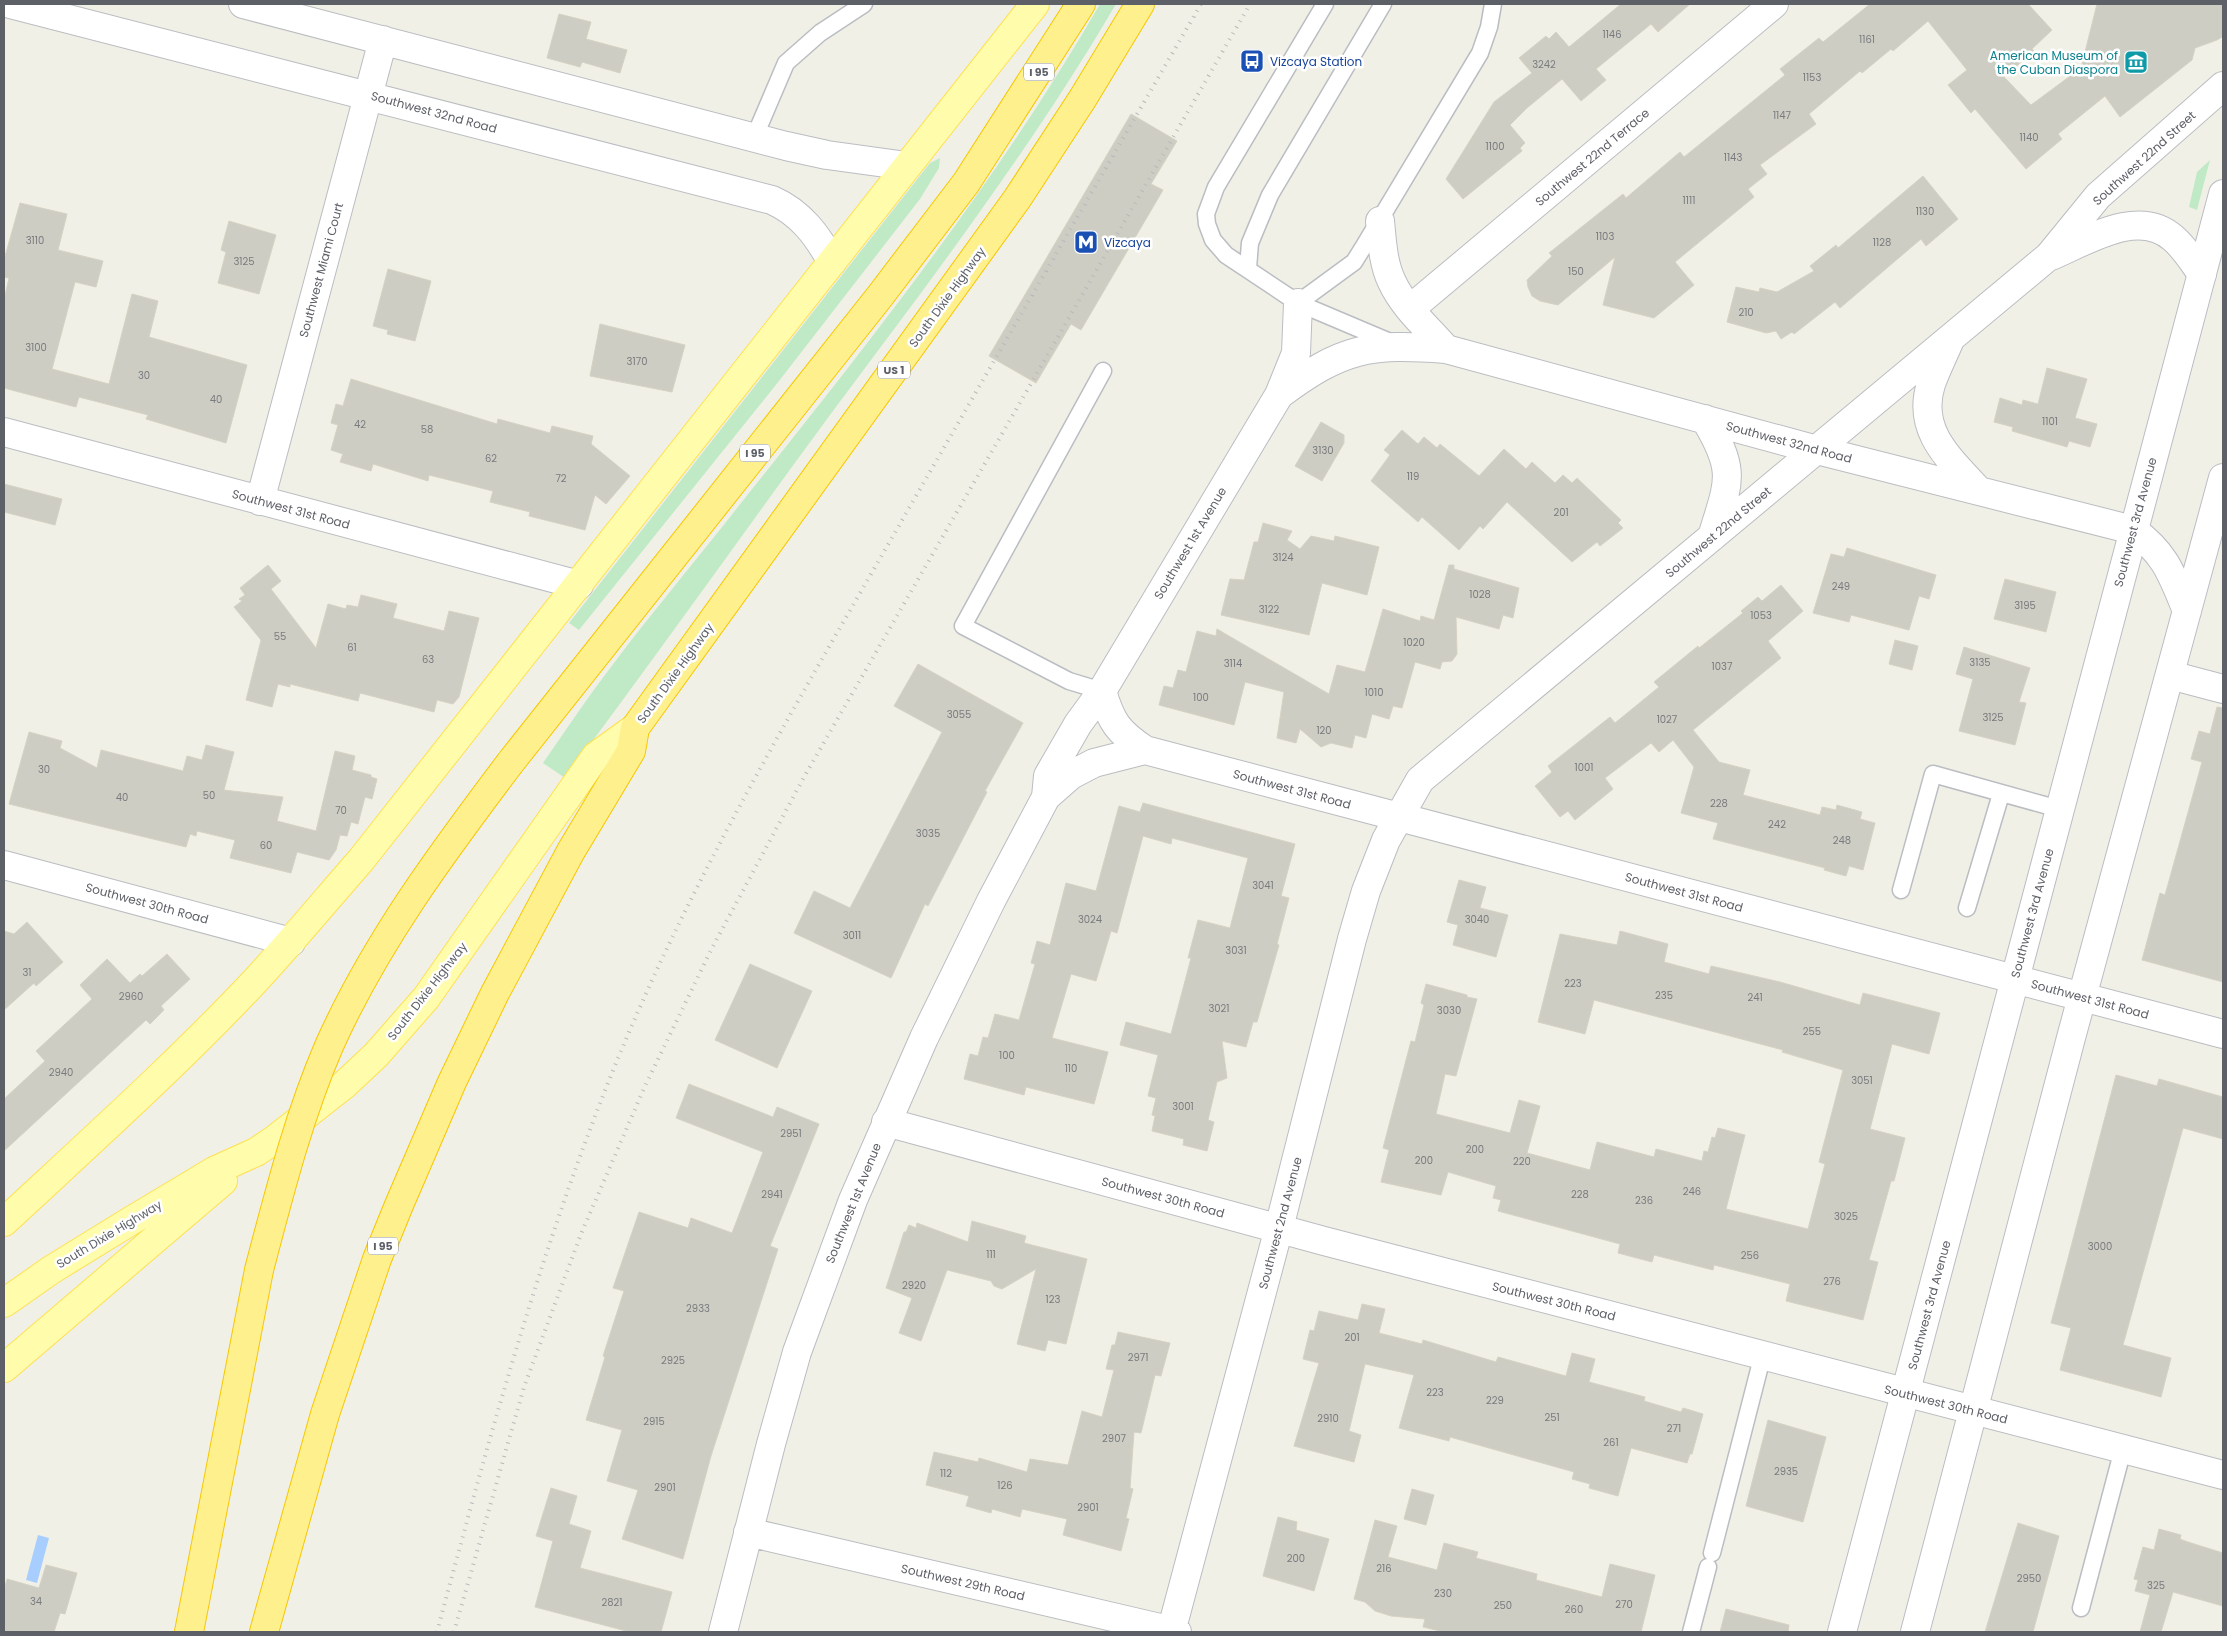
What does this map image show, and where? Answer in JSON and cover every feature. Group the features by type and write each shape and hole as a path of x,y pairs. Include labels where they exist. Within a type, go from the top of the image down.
{"highway":[{"name":"I 95","path":"188,1632 259,1270 296,1136 329,1046 352,1000 410,900 510,763 922,241 995,140 1081,4"},
{"name":"South Dixie Highway","path":"635,728 1017,199 1083,98 1140,4"},
{"name":"I 95","path":"264,1632 325,1414 374,1268 399,1204 478,1025 570,851 631,751 635,728"}],"main road":[{"path":"4,1222 188,1049 291,942 425,781 1035,4"},
{"name":"South Dixie Highway","path":"4,1303 57,1266 137,1217 214,1171 256,1152 317,1108 376,1055 403,1025 479,923 596,756 635,728"},
{"path":"4,1368 256,1152"}],"street":[{"name":"Southwest 32nd Road","path":"10,4 368,94 772,200 783,204 808,224 832,262"},
{"path":"242,4 827,156 908,166"},
{"name":"Southwest 22nd Terrace","path":"1410,309 1774,4"},
{"name":"Southwest Miami Court","path":"260,500 382,40"},
{"name":"Southwest 22nd Street","path":"1398,817 1420,780 2049,256 2098,196 2223,86"},
{"name":"Southwest 3rd Avenue","path":"1842,1632 2223,194"},
{"path":"1380,221 1384,254 1392,282 1410,309 1446,349"},
{"name":"Southwest 22nd Street","path":"2049,256 2114,230 2145,224 2164,231 2173,238 2202,274"},
{"name":"Southwest 1st Avenue","path":"1046,797 1048,776 1078,724 1102,692 1278,396 1296,353 1298,303"},
{"path":"1951,338 1931,385 1927,406 1930,425 1934,438 1947,456 1978,490"},
{"name":"Southwest 32nd Road","path":"1398,346 1446,349 1817,450 2134,530"},
{"name":"Southwest 1st Avenue","path":"1278,396 1309,373 1338,357 1369,348 1398,346"},
{"path":"1705,420 1727,461 1728,478 1712,537"},
{"name":"Southwest 31st Road","path":"4,432 578,585"},
{"path":"1915,1632 2223,478"},
{"path":"2134,530 2152,543 2169,566 2187,611"},
{"path":"2170,675 2223,688"},
{"path":"1102,692 1108,714 1118,730 1145,750"},
{"name":"Southwest 31st Road","path":"1145,750 2223,1034"},
{"name":"Southwest 1st Avenue","path":"723,1632 748,1532 798,1352 853,1200 924,1038 991,901 1046,797 1071,775 1094,763 1145,750"},
{"name":"Southwest 2nd Avenue","path":"1173,1632 1279,1228 1352,939 1366,891 1398,817"},
{"name":"Southwest 30th Road","path":"4,865 291,942"},
{"name":"Southwest 30th Road","path":"886,1122 1279,1228 1763,1354 1905,1394 2223,1475"},
{"name":"Southwest 29th Road","path":"748,1532 1173,1632"}],"lane":[{"path":"754,138 768,100 786,63 820,33 864,4"},
{"path":"1325,4 1210,201 1207,224 1213,240 1226,255 1298,303 1363,328 1398,346"},
{"path":"1248,268 1250,243 1270,195 1383,4"},
{"path":"1298,303 1354,262 1480,53 1489,27 1493,4"},
{"path":"1102,692 1068,681 963,626 1103,371"},
{"path":"1901,890 1932,774 2059,810"},
{"path":"1967,908 2001,794"},
{"path":"1691,1632 1763,1354"},
{"path":"2081,1608 2123,1448"}],"green space":[{"path":"1100,4 1116,4 1050,111 979,214 632,688 565,778 543,763 628,645 826,397 923,270 1015,140 1059,73"},
{"path":"940,158 939,168 920,199 779,381 579,630 569,623 930,163"},
{"path":"2210,160 2197,210 2189,207 2197,172"}],"water":[{"path":"38,1535 49,1538 37,1583 26,1580"}],"building":[{"path":"1621,4 1690,4 1658,32 1651,24 1596,69 1606,80 1581,101 1562,79 1527,108 1510,125 1525,143 1520,148 1522,151 1463,199 1446,179 1494,102 1532,73 1519,58 1546,36 1549,39 1556,32 1569,47"},
{"path":"1870,4 2028,4 2052,30 2032,49 2034,51 2004,77 2031,105 2081,68 2097,4 2223,4 2223,32 2222,37 2217,40 2195,48 2192,60 2120,117 2105,96 2058,134 2062,139 2026,169 1975,109 1971,113 1948,85 1967,70 1928,21 1893,51 1891,49 1862,73 1860,71 1809,114 1816,124 1760,165 1767,174 1748,189 1754,197 1675,262 1694,285 1654,318 1603,305 1615,257 1558,305 1540,301 1532,296 1527,280 1552,256 1549,253 1623,194 1626,198 1680,152 1684,157 1785,75 1780,69 1819,38 1823,42"},
{"path":"559,14 591,22 586,39 627,50 620,73 582,62 580,67 547,58"},
{"path":"1131,114 1177,141 1151,184 1163,190 1081,330 1071,324 1036,383 989,356"},
{"path":"1923,176 1958,219 1926,246 1921,239 1840,308 1835,302 1794,334 1792,332 1781,339 1776,331 1766,333 1727,322 1736,287 1759,292 1760,288 1777,292 1814,271 1810,266 1836,245 1838,248"},
{"path":"20,203 67,214 58,250 103,261 96,287 75,282 52,369 109,384 132,294 158,301 149,337 247,365 226,443 146,419 148,415 79,397 76,407 4,388 4,300 9,278 4,277 4,260"},
{"path":"229,221 276,235 259,294 218,283 226,252 221,250"},
{"path":"388,269 431,281 415,341 387,334 388,330 373,326"},
{"path":"600,324 685,345 672,392 590,376"},
{"path":"2047,368 2087,379 2075,418 2097,424 2090,447 2069,441 2067,447 2012,431 2013,427 1994,422 2000,398 2022,405 2023,400 2038,404"},
{"path":"351,379 497,424 498,419 550,433 552,426 593,436 591,444 630,476 606,504 595,495 585,530 529,516 530,512 490,502 493,491 429,475 428,481 373,464 371,471 340,462 343,454 331,450 338,425 331,423 336,404 343,406"},
{"path":"1321,422 1344,435 1344,443 1322,481 1295,466"},
{"path":"1402,430 1418,444 1424,437 1437,448 1440,444 1479,476 1504,449 1526,469 1532,462 1555,483 1563,475 1572,483 1577,478 1621,520 1618,523 1623,528 1600,546 1597,542 1572,562 1507,502 1483,529 1480,526 1459,550 1422,517 1418,522 1371,481 1390,455 1384,450"},
{"path":"4,484 62,499 55,525 4,512"},
{"path":"1263,523 1292,531 1287,540 1300,549 1311,536 1334,541 1335,536 1379,547 1367,595 1322,583 1309,635 1221,615 1230,579 1244,580 1254,542 1258,542"},
{"path":"1847,548 1936,575 1929,599 1919,596 1909,630 1851,615 1849,622 1813,613 1831,554 1844,557"},
{"path":"268,565 281,581 271,589 316,648 328,604 346,609 347,605 358,607 361,595 397,604 393,618 444,631 449,611 479,618 459,697 453,704 437,700 434,712 360,693 358,701 290,684 290,687 278,684 272,707 246,700 261,640 234,607 242,601 239,599 245,595 240,588"},
{"path":"1449,565 1454,565 1454,569 1519,588 1513,618 1503,615 1499,629 1456,617 1457,654 1452,661 1442,662 1440,669 1415,662 1402,708 1393,706 1389,719 1372,714 1366,738 1355,735 1352,748 1331,743 1321,747 1300,729 1296,743 1277,738 1284,692 1245,682 1234,725 1159,705 1164,686 1173,688 1178,670 1186,672 1197,631 1216,636 1217,629 1329,694 1337,665 1365,672 1383,609 1420,621 1421,616 1434,620"},
{"path":"2005,579 2056,592 2046,632 1994,619"},
{"path":"1781,585 1803,611 1768,641 1781,658 1693,730 1719,762 1750,770 1743,795 1820,815 1822,807 1836,810 1837,805 1862,812 1860,819 1875,823 1863,870 1849,866 1846,876 1824,870 1825,868 1713,839 1718,823 1681,813 1694,767 1673,740 1659,752 1651,743 1605,778 1613,789 1575,820 1568,811 1560,817 1535,786 1552,772 1548,766 1610,717 1615,723 1659,687 1654,682 1743,613 1741,611 1758,597 1762,601"},
{"path":"1895,640 1918,646 1912,670 1889,664"},
{"path":"1964,647 2030,668 2019,702 2026,703 2015,745 1959,731 1973,679 1956,674"},
{"path":"918,664 1023,723 985,791 987,792 928,906 925,904 891,978 794,933 814,891 850,908 942,732 894,706"},
{"path":"2217,707 2223,708 2223,982 2142,960 2160,893 2165,895 2202,762 2191,759 2199,731 2210,734"},
{"path":"29,732 62,741 60,748 97,768 101,750 183,771 187,756 202,760 206,745 234,752 224,790 283,797 277,821 316,831 335,751 355,756 352,770 371,775 371,777 377,779 372,799 365,797 358,824 351,822 347,836 340,835 336,850 329,860 297,852 291,873 230,858 235,840 197,831 196,836 190,834 186,847 9,804"},
{"path":"1143,803 1295,844 1281,896 1289,898 1277,944 1279,945 1257,1022 1253,1022 1246,1047 1222,1041 1227,1078 1217,1082 1208,1120 1214,1122 1207,1151 1183,1145 1184,1139 1152,1131 1155,1116 1152,1115 1156,1098 1148,1096 1158,1055 1120,1045 1126,1022 1171,1034 1191,958 1188,958 1198,920 1230,928 1248,858 1172,838 1171,844 1143,836 1117,933 1111,931 1096,981 1071,974 1052,1038 1108,1052 1094,1104 1026,1087 1024,1095 964,1079 970,1054 978,1056 983,1037 988,1038 995,1014 1019,1020 1035,964 1031,963 1037,941 1050,945 1066,883 1096,891 1119,806 1140,812"},
{"path":"1459,880 1486,887 1480,908 1508,915 1496,957 1453,945 1458,925 1447,922"},
{"path":"27,922 63,962 36,986 34,983 4,1010 4,931 14,934"},
{"path":"1620,931 1668,944 1664,962 1709,974 1711,966 1780,982 1860,1005 1863,993 1940,1013 1929,1054 1892,1044 1870,1129 1905,1138 1894,1181 1891,1181 1869,1260 1878,1262 1863,1320 1786,1301 1790,1284 1714,1265 1713,1270 1654,1255 1652,1262 1618,1253 1620,1244 1498,1211 1501,1200 1493,1198 1496,1186 1448,1172 1441,1195 1381,1182 1389,1150 1383,1148 1411,1041 1415,1042 1424,1005 1421,1003 1426,984 1477,999 1456,1076 1445,1074 1436,1114 1510,1133 1519,1100 1540,1106 1527,1153 1590,1170 1597,1142 1654,1157 1656,1149 1702,1161 1704,1151 1708,1152 1712,1137 1715,1138 1718,1128 1745,1135 1726,1209 1808,1229 1825,1164 1819,1162 1843,1070 1782,1052 1783,1050 1594,1000 1585,1034 1538,1022 1560,934 1617,945"},
{"path":"167,954 190,979 161,1006 164,1010 150,1024 146,1020 4,1151 4,1099 45,1061 36,1051 92,999 80,985 107,959 130,983 140,974 142,976"},
{"path":"750,964 812,991 777,1068 715,1040"},
{"path":"2116,1075 2157,1086 2159,1079 2223,1097 2223,1139 2183,1128 2123,1345 2171,1358 2161,1397 2060,1370 2071,1328 2051,1323"},
{"path":"689,1084 773,1117 777,1107 819,1124 770,1246 778,1249 711,1456 683,1559 622,1539 638,1490 607,1481 622,1430 586,1420 605,1357 603,1356 624,1291 613,1288 639,1212 688,1228 691,1218 732,1233 763,1152 676,1118"},
{"path":"972,1221 1026,1236 1024,1243 1087,1259 1066,1344 1048,1340 1045,1351 1017,1344 1036,1269 1002,1289 994,1286 991,1281 947,1270 921,1341 899,1333 912,1298 886,1288 904,1232 906,1232 909,1225 916,1228 917,1223 968,1242"},
{"path":"1362,1304 1385,1309 1379,1333 1422,1344 1423,1340 1496,1362 1498,1357 1566,1376 1572,1353 1595,1359 1589,1382 1645,1397 1644,1401 1681,1412 1683,1408 1703,1414 1692,1454 1690,1454 1687,1463 1631,1448 1618,1496 1589,1488 1590,1484 1572,1479 1574,1472 1450,1437 1449,1441 1399,1428 1414,1375 1365,1364 1349,1431 1361,1435 1354,1462 1294,1446 1319,1363 1303,1359 1310,1330 1314,1331 1319,1311 1358,1320"},
{"path":"1118,1332 1170,1343 1161,1376 1155,1375 1141,1433 1134,1432 1130,1488 1133,1489 1126,1518 1129,1519 1121,1551 1063,1535 1067,1519 1022,1509 1020,1517 992,1509 991,1513 966,1506 969,1496 926,1485 934,1452 978,1462 979,1458 1027,1472 1030,1459 1068,1465 1082,1411 1102,1417 1114,1370 1106,1369 1112,1345 1115,1345"},
{"path":"1768,1420 1826,1437 1803,1522 1746,1506"},
{"path":"551,1488 577,1496 569,1524 591,1531 580,1568 672,1592 661,1632 630,1632 535,1607 553,1541 536,1536"},
{"path":"1412,1489 1434,1495 1426,1525 1404,1519"},
{"path":"1278,1517 1297,1522 1296,1530 1329,1539 1314,1591 1263,1576"},
{"path":"1375,1520 1397,1526 1388,1557 1437,1570 1444,1543 1478,1552 1476,1558 1537,1574 1536,1580 1602,1597 1610,1564 1655,1575 1641,1632 1444,1632 1423,1627 1425,1619 1391,1616 1375,1611 1365,1602 1354,1599"},
{"path":"2018,1523 2059,1536 2033,1632 1985,1632"},
{"path":"2159,1529 2181,1535 2180,1539 2223,1553 2223,1606 2173,1592 2161,1632 2140,1632 2150,1595 2135,1591 2138,1580 2134,1579 2143,1547 2154,1550"},
{"path":"46,1565 77,1573 65,1614 60,1613 54,1632 4,1632 4,1590 7,1579 39,1588"},
{"path":"1726,1609 1789,1625 1788,1632 1720,1632"}],"railway":[{"path":"437,1632 515,1352 537,1283 584,1146 638,1011 701,880 805,688 1201,4"},
{"path":"454,1632 524,1387 581,1234 645,1086 711,950 804,777 1250,4"}],"place":[{"name":"Vizcaya Station","path":"1252,61"},
{"name":"American Museum of the Cuban Diaspora","path":"2136,62"},
{"name":"Vizcaya","path":"1086,242"}]}
